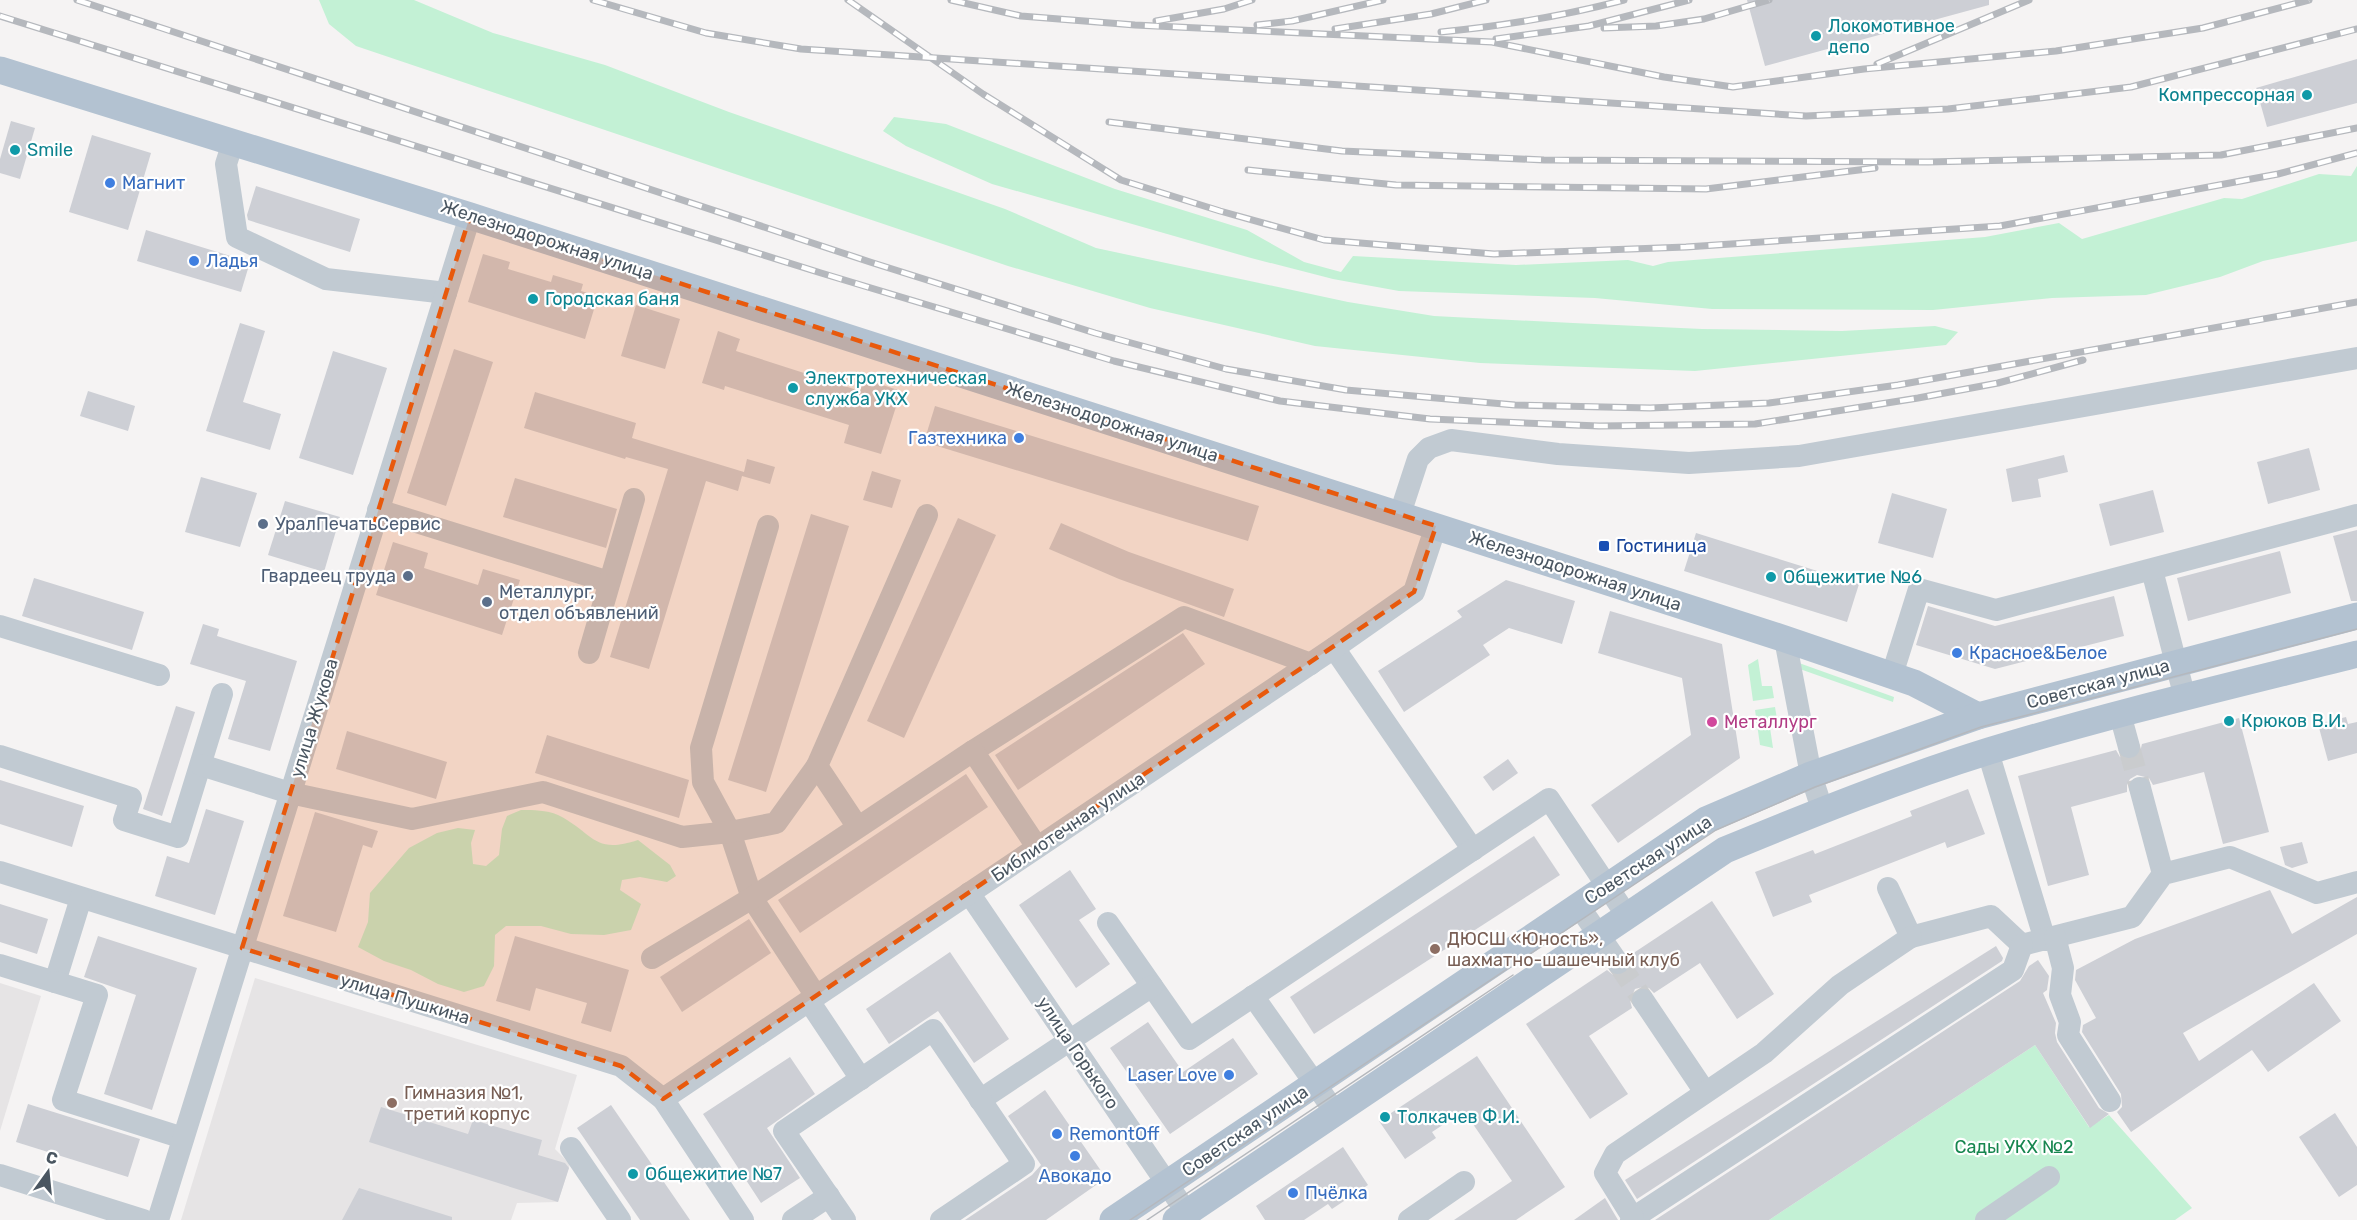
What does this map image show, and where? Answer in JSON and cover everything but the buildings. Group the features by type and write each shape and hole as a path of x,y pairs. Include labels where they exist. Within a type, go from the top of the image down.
{"main road":[{"name":"Железнодорожная улица","path":"0,69 470,216 1785,639 1914,683 1978,716"},
{"name":"Советская улица","path":"1113,1220 1707,820 1810,775 1978,716 2357,616"},
{"name":"Советская улица","path":"1181,1216 1725,849 1822,809 1988,752 2121,714 2357,654"},
{"path":"1978,716 1988,752"}],"street":[{"path":"232,142 226,164 237,237 326,279 446,293"},
{"name":"улица Жукова","path":"158,1220 470,216"},
{"path":"1400,514 1418,459 1430,448 1451,440 1558,454 1689,462 1799,456 2357,358"},
{"path":"589,653 634,499"},
{"path":"378,510 609,582"},
{"path":"201,765 290,793 412,819 543,792 682,837 729,832 776,823 817,766 927,515"},
{"path":"1892,675 1919,589 1996,610 2357,515"},
{"path":"768,525 700,748 703,782 729,832 752,898 861,1079"},
{"name":"Библиотечная улица","path":"663,1099 1311,664 1414,592 1436,526"},
{"path":"2152,570 2185,698"},
{"path":"652,958 752,898 857,826 1184,617 1311,664"},
{"path":"0,626 159,675"},
{"path":"1785,639 1810,775 1822,809"},
{"path":"1334,648 1473,850"},
{"path":"0,756 131,798 124,820 178,837 222,694"},
{"path":"2121,714 2129,747"},
{"path":"973,751 1037,848"},
{"path":"1988,752 2050,938 2063,968 2060,995 2070,1022 2068,1035 2110,1101"},
{"path":"817,766 857,826"},
{"path":"2140,789 2163,874"},
{"path":"1108,923 1189,1040 1549,799 1627,916"},
{"path":"2022,945 2132,917 2163,874 2230,857 2317,893 2357,882"},
{"name":"улица Пушкина","path":"0,872 621,1066 663,1099 743,1220"},
{"path":"1888,888 1911,937"},
{"name":"улица Горького","path":"969,893 1167,1183 1181,1216"},
{"path":"55,982 81,898"},
{"path":"1578,905 1618,963"},
{"path":"1991,916 2022,945 2013,970 1632,1219 1605,1173 1615,1154 1764,1053 1840,985 1911,937 1991,916"},
{"path":"0,965 97,995 63,1100 183,1138"},
{"path":"980,1100 1152,986"},
{"path":"1253,996 1335,1112"},
{"path":"1643,1000 1705,1092"},
{"path":"845,1220 784,1131 933,1030 1024,1164 941,1220"},
{"path":"572,1148 620,1220"},
{"path":"0,1175 143,1220"},
{"path":"1986,1220 2049,1177"},
{"path":"1410,1220 1464,1182"},
{"path":"793,1220 829,1196"}],"highlighted area":[{"path":"470,216 1436,526 1414,592 663,1099 621,1066 242,948"}],"shaded area":[{"name":"Гимназия №1, третий корпус","path":"255,978 577,1075 555,1149 570,1164 558,1202 517,1203 511,1220 181,1220"},
{"path":"0,983 41,996 0,1131"}],"green space":[{"path":"319,0 414,0 493,33 605,65 729,112 1005,209 1096,248 1348,302 1434,316 1573,323 1702,329 1842,331 1935,326 1958,332 1946,345 1695,371 1480,363 1315,346 1150,308 1008,266 356,46 329,24"},
{"path":"894,117 946,124 1115,189 1247,230 1304,262 1341,272 1353,256 1516,265 1628,260 1653,266 1668,262 1985,237 2059,223 2082,239 2224,198 2242,199 2319,174 2351,176 2357,166 2357,241 2263,261 2220,277 2146,295 2052,298 1933,310 1712,309 1595,298 1399,291 1333,279 1251,258 992,184 906,146 883,131"},
{"path":"1758,659 1762,686 1772,686 1774,698 1753,701 1748,665"},
{"path":"1799,663 1894,697 1893,702 1797,668"},
{"path":"1775,707 1777,719 1769,721 1773,748 1760,745 1755,710"},
{"path":"521,810 544,811 558,815 602,843 612,845 638,840 670,865 676,876 667,882 640,877 622,880 620,890 641,904 631,930 604,935 571,934 541,926 506,926 495,935 494,966 484,986 464,992 438,984 358,947 368,922 370,893 409,848 437,833 458,828 475,830 471,843 473,864 486,866 499,855 502,829 507,816"},
{"name":"Сады УКХ №2","path":"2035,1045 2089,1127 2109,1115 2192,1208 2175,1220 1769,1220"}],"tunnel":[{"path":"2129,747 2140,788"},
{"path":"1618,963 1643,1000"}],"tram line":[{"path":"1130,1220 1716,830 1815,787 1981,727 2357,629"},
{"path":"1147,1220 1513,975"}],"railway":[{"path":"77,0 870,262 1095,333 1226,369 1346,390 1515,405 1650,408 1769,403 1898,385 2357,302"},
{"path":"593,0 706,33 801,49 1806,116 1948,109 2131,87 2357,29"},
{"path":"848,0 983,94 1121,180 1324,240 1494,254 1686,247 2000,226 2278,174 2357,153"},
{"path":"951,0 1021,16 1135,25 1492,42 1664,77 1733,87 1864,69 2056,51 2203,28 2309,0"},
{"path":"1156,21 1224,9 1252,0"},
{"path":"1257,25 1292,21 1383,0"},
{"path":"1335,29 1431,14 1486,0"},
{"path":"1441,32 1533,20 1624,0"},
{"path":"1496,39 1589,26 1689,0"},
{"path":"1604,28 1656,26 1704,19 1769,0"},
{"path":"1877,64 2029,0"},
{"path":"0,16 821,273 1114,361 1280,401 1430,419 1599,426 1755,424 1998,383 2083,360"},
{"path":"1109,122 1342,151 1544,160 1928,162 2221,155 2357,128"},
{"path":"1248,170 1396,185 1706,189 1875,168"}],"place":[{"name":"Локомотивное депо","path":"1816,36"},
{"name":"Компрессорная","path":"2307,95"},
{"name":"Smile","path":"15,150"},
{"name":"Магнит","path":"110,183"},
{"name":"Ладья","path":"194,261"},
{"name":"Городская баня","path":"533,299"},
{"name":"Электротехническая служба УКХ","path":"793,388"},
{"name":"Газтехника","path":"1019,438"},
{"name":"УралПечатьСервис","path":"263,524"},
{"name":"Гостиница","path":"1604,546"},
{"name":"Гвардеец труда","path":"408,576"},
{"name":"Общежитие №6","path":"1771,577"},
{"name":"Металлург, отдел объявлений","path":"487,602"},
{"name":"Красное&Белое","path":"1957,653"},
{"name":"Крюков В.И.","path":"2229,721"},
{"name":"Металлург","path":"1712,722"},
{"name":"ДЮСШ «Юность», шахматно-шашечный клуб","path":"1435,949"},
{"name":"Laser Love","path":"1229,1075"},
{"name":"Гимназия №1, третий корпус","path":"392,1103"},
{"name":"Толкачев Ф.И.","path":"1385,1117"},
{"name":"RemontOff","path":"1057,1134"},
{"name":"Авокадо","path":"1075,1156"},
{"name":"Общежитие №7","path":"633,1174"},
{"name":"Пчёлка","path":"1293,1193"}]}
